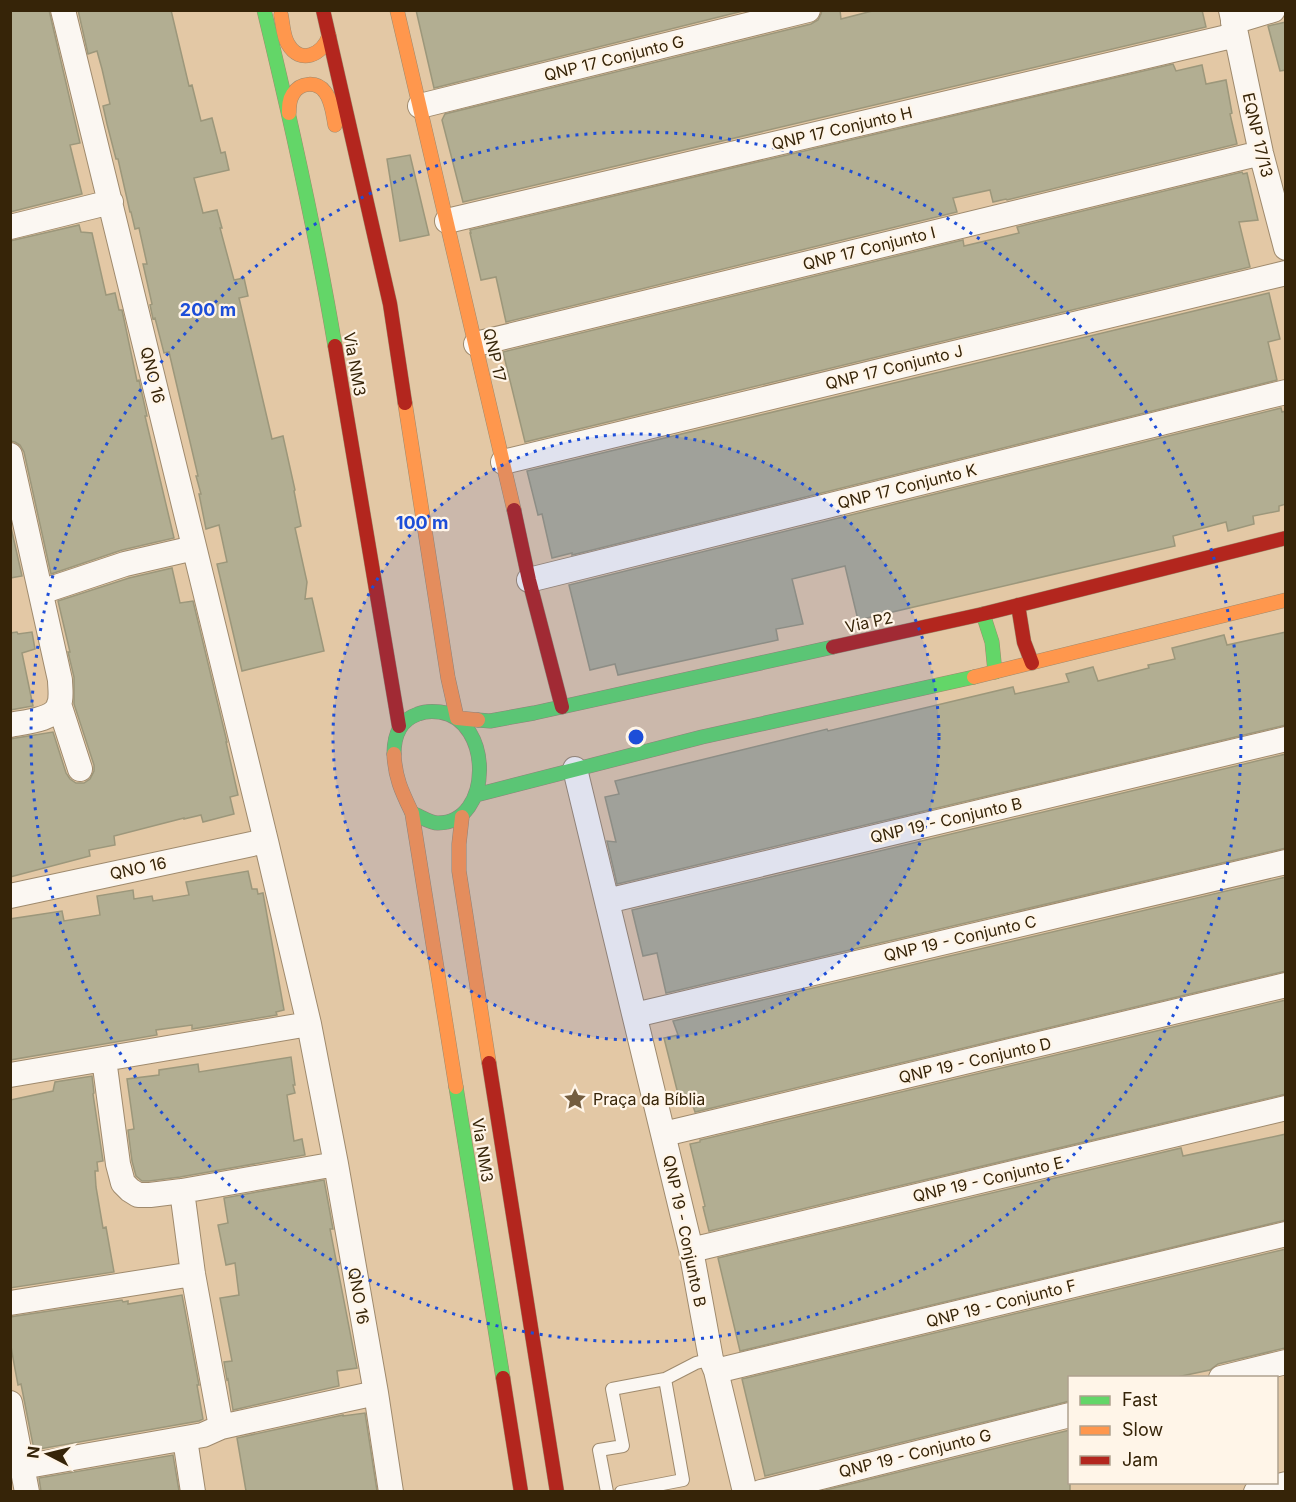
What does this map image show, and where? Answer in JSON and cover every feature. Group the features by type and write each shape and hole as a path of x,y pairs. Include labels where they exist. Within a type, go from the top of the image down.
{"main road":[{"name":"Via NM3","path":"264,10 289,113 322,268 399,726"},
{"path":"280,10 287,43 296,53 302,56 315,55 325,47 329,36"},
{"path":"323,10 390,304 448,678 457,718"},
{"name":"QNP 17","path":"397,10 529,580 562,707"},
{"path":"289,113 290,96 295,90 310,84 317,86 328,96 338,136"},
{"path":"358,224 390,304"},
{"name":"Via P2","path":"457,718 490,721 562,707 983,614 1286,538"},
{"path":"476,795 702,737 995,672 1286,600"},
{"path":"1018,605 1020,630 1032,663"},
{"path":"983,614 991,634 995,672"},
{"path":"426,711 444,713 457,718 472,733 479,753 480,776 476,795 462,817 444,823 430,822 412,813 402,793 395,763 394,741 399,726 414,714 426,711"},
{"name":"Via NM3","path":"412,813 521,1491"},
{"name":"Via NM3","path":"462,817 459,871 557,1491"}],"street":[{"name":"QNO 16","path":"63,10 309,1024 336,1164 392,1491"},
{"name":"QNP 17 Conjunto G","path":"420,106 808,10"},
{"path":"1233,22 1273,10"},
{"name":"EQNP 17/13","path":"1233,22 1286,248"},
{"name":"QNP 17 Conjunto H","path":"447,221 1233,22"},
{"name":"QNP 17 Conjunto I","path":"476,344 1262,153"},
{"path":"10,226 111,202"},
{"name":"QNP 17 Conjunto J","path":"503,462 1286,273"},
{"name":"QNP 17 Conjunto K","path":"529,580 1286,393"},
{"path":"10,454 17,510 41,592 60,680 57,710 50,716 10,725"},
{"path":"41,592 125,564 194,548"},
{"path":"59,704 80,769"},
{"name":"QNP 19 - Conjunto B","path":"607,901 1286,739"},
{"name":"QNP 19 - Conjunto B","path":"575,769 664,1134 691,1250 713,1365 745,1491"},
{"name":"QNO 16","path":"10,896 266,841"},
{"name":"QNP 19 - Conjunto C","path":"635,1015 1286,862"},
{"name":"QNP 19 - Conjunto D","path":"664,1134 1286,985"},
{"path":"10,1075 309,1024"},
{"path":"104,1059 118,1164 123,1183 138,1195 182,1191 336,1164"},
{"name":"QNP 19 - Conjunto E","path":"691,1250 1286,1108"},
{"path":"182,1191 193,1274 221,1426"},
{"name":"QNP 19 - Conjunto F","path":"713,1365 1286,1234"},
{"path":"10,1303 193,1274"},
{"path":"1225,1376 1286,1362"},
{"path":"17,1459 184,1439 203,1435 221,1426 376,1393"},
{"path":"10,1403 17,1459 27,1491"},
{"name":"QNP 19 - Conjunto G","path":"760,1491 1068,1415"},
{"path":"184,1439 193,1491"},
{"path":"1256,1491 1286,1484"}],"lane":[{"path":"607,1491 600,1450 623,1446 612,1389 665,1379 696,1363 713,1365"},
{"path":"621,1491 683,1480 665,1379"}],"building":[{"path":"10,10 49,10 80,143 70,145 82,194 10,212"},
{"path":"78,10 171,10 189,86 192,85 201,121 212,118 221,153 225,152 229,170 194,178 203,213 217,210 234,280 244,278 248,296 239,298 272,439 283,436 301,526 295,528 307,582 305,599 312,598 324,651 242,671 217,564 227,562 219,525 206,529 196,476 198,476 169,352 164,353 155,318 153,319 143,264 147,264 139,228 135,229 107,124 103,106 110,104 102,69 97,51 88,54"},
{"path":"416,10 747,10 434,88"},
{"path":"822,10 840,10 841,19 876,10 1202,10 1206,27 463,202 442,120 445,114 811,24 818,20"},
{"path":"1286,22 1286,70 1280,71 1268,26"},
{"path":"1173,64 1176,71 1202,65 1206,84 1226,80 1232,113 1230,114 1237,144 1007,200 993,202 990,190 953,198 957,212 506,322 496,277 481,280 470,230"},
{"path":"410,155 429,235 400,241 387,159"},
{"path":"1242,172 1247,173 1258,220 1239,222 1250,267 525,442 503,352 963,240 964,246 1019,233 1017,227"},
{"path":"79,225 81,232 92,233 106,295 115,293 119,310 122,310 174,538 122,550 51,574 24,452 20,445 10,441 10,241"},
{"path":"1269,293 1280,339 1268,342 1277,380 572,555 572,553 552,558 542,514 538,515 527,471"},
{"path":"1281,408 1282,412 1286,411 1286,504 1279,506 1279,511 1253,516 1254,524 1228,531 1226,522 1173,536 1175,546 858,620 845,566 792,579 803,624 776,629 778,640 618,675 615,664 590,670 569,585"},
{"path":"10,523 22,576 10,578"},
{"path":"172,568 180,603 193,601 238,795 230,797 234,814 203,822 201,815 184,818 114,836 115,845 89,850 90,856 10,877 10,739 53,732 70,779 76,783 84,783 90,779 94,771 74,704 74,677 58,601 129,578"},
{"path":"17,632 18,634 32,632 35,649 22,653 33,706 10,710 10,633"},
{"path":"1286,632 1286,725 617,884 607,841 616,842 605,797 619,794 615,781 827,729 828,731 1013,687 1015,694 1069,682 1066,674 1093,667 1098,681 1175,659 1172,648 1224,635 1227,645"},
{"path":"1286,754 1286,848 666,993 657,953 643,956 632,910"},
{"path":"248,871 252,889 257,889 258,894 263,893 284,1010 276,1012 277,1015 192,1029 192,1025 156,1030 157,1035 10,1060 10,919 62,911 64,921 100,915 97,896 133,890 134,899 152,896 153,901 189,895 186,882"},
{"path":"1286,877 1286,971 695,1112 691,1099 680,1102 664,1038 678,1035 673,1021"},
{"path":"1286,1000 1286,1094 709,1231 690,1144"},
{"path":"291,1057 295,1093 287,1095 294,1141 302,1139 305,1155 149,1181 142,1181 136,1176 128,1130 134,1129 127,1079 159,1075 159,1070 198,1064 199,1072"},
{"path":"92,1076 103,1161 97,1162 96,1187 114,1272 10,1288 10,1100 53,1091 55,1082"},
{"path":"1286,1134 1286,1220 740,1351 718,1258 1181,1148 1183,1156"},
{"path":"324,1180 333,1229 330,1229 357,1368 337,1371 339,1386 233,1410 224,1362 232,1361 220,1298 239,1295 235,1263 226,1265 218,1225 228,1223 224,1198"},
{"path":"1286,1249 1285,1348 1218,1364 1210,1370 1182,1376 1068,1376 1068,1401 765,1476 742,1379"},
{"path":"182,1295 203,1419 34,1450 21,1384 18,1385 15,1369 10,1341 10,1317 122,1300 123,1302 128,1301 128,1304"},
{"path":"365,1413 377,1491 246,1491 237,1438 343,1415"},
{"path":"1068,1430 1070,1491 822,1491"},
{"path":"173,1455 179,1491 41,1491 39,1478"}],"traffic: fast":[{"path":"264,10 320,261 335,346"},
{"path":"983,614 992,642 995,672"},
{"path":"478,720 490,721 534,713 833,647"},
{"path":"476,795 702,737 974,677"},
{"path":"394,754 395,741 402,725 412,717 429,712 440,712 457,719 470,733 477,751 479,771 477,790 469,807 456,819 438,823 412,813"},
{"path":"456,1087 503,1378"}],"traffic: slow":[{"path":"397,10 514,510"},
{"path":"281,15 286,41 298,54 304,56 316,52 326,43 329,36"},
{"path":"289,113 290,101 296,90 309,84 318,86 327,96 335,125"},
{"path":"405,403 448,678 457,718 478,720"},
{"path":"974,677 1286,600"},
{"path":"394,754 397,778 412,813 456,1087"},
{"path":"462,817 459,871 489,1063"}],"traffic: jam":[{"path":"323,10 390,304 405,403"},
{"path":"335,346 399,726"},
{"path":"514,510 529,580 562,707"},
{"path":"833,647 983,614 1286,538"},
{"path":"1018,605 1024,642 1032,663"},
{"path":"489,1063 557,1492"},
{"path":"503,1378 521,1492"}],"place":[{"name":"Praça da Bíblia","path":"575,1099"}]}
